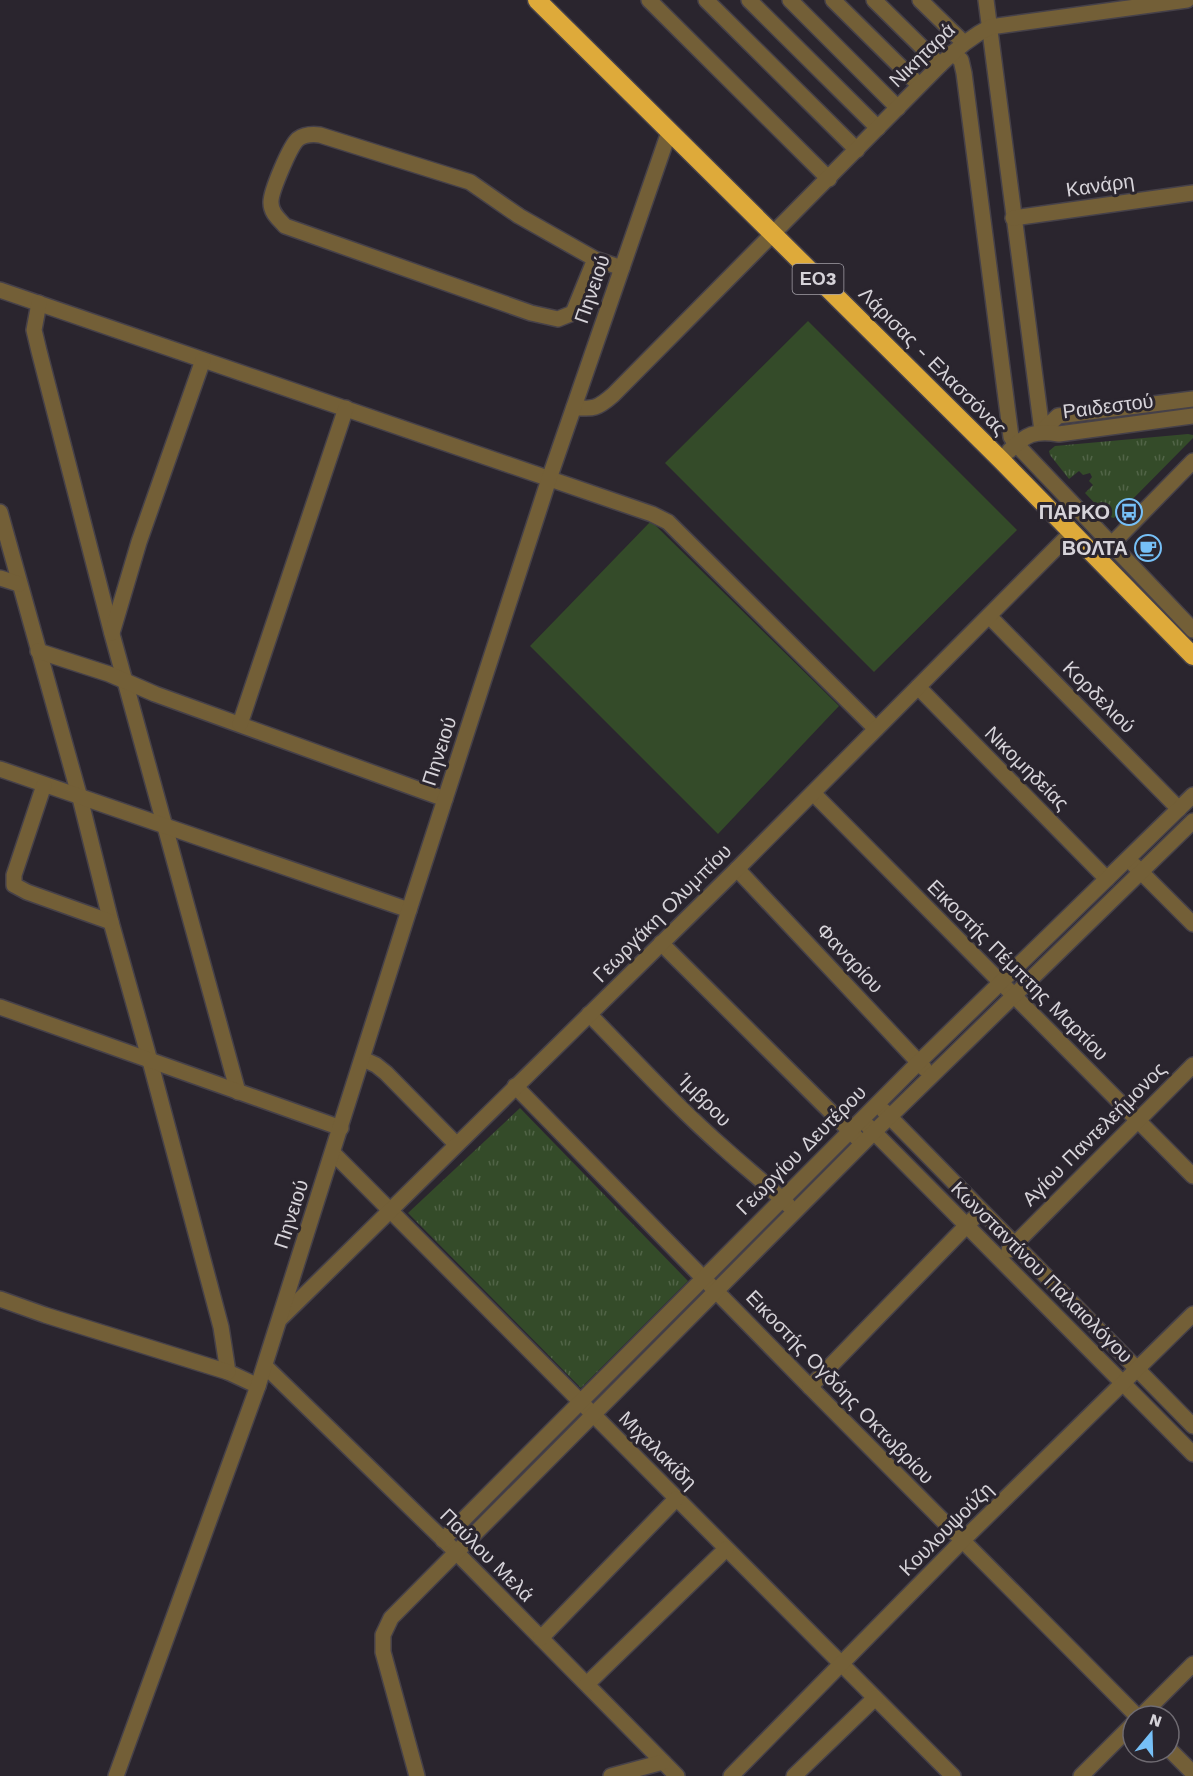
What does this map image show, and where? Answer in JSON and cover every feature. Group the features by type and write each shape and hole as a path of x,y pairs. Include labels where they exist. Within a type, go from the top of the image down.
{"highway":[{"name":"Λάρισας - Ελασσόνας","path":"537,0 1001,460 1193,656"}],"street":[{"path":"649,0 829,179"},
{"path":"706,0 858,150"},
{"path":"749,0 878,128"},
{"path":"790,0 898,108"},
{"path":"833,0 919,86"},
{"path":"874,0 940,65"},
{"path":"920,0 958,48 964,73 1009,428 1016,444 1193,630"},
{"path":"986,0 1042,431 1016,444 1001,460"},
{"name":"Νικηταρά","path":"574,407 588,409 603,404 958,48 990,27 1186,0"},
{"name":"Πηνειού","path":"117,1776 265,1366 409,910 549,479 669,132"},
{"path":"594,259 573,313 558,320 531,313 285,226 273,214 270,202 290,148 299,138 309,134 320,135 470,182 519,216 594,259 622,268"},
{"name":"Κανάρη","path":"1013,218 1193,193"},
{"path":"0,290 652,514 668,522 876,729"},
{"path":"39,303 34,330 125,683 238,1092"},
{"path":"112,634 139,542 203,360"},
{"name":"Ραιδεστού","path":"1042,431 1058,416 1193,399"},
{"path":"240,724 346,408"},
{"name":"Ραιδεστού","path":"1042,431 1059,434 1193,416"},
{"path":"1097,559 1193,461"},
{"path":"0,512 80,798 111,922 221,1327 228,1372"},
{"name":"Γεωργάκη Ολυμπίου","path":"279,1321 737,869 1071,532"},
{"path":"0,578 19,584"},
{"name":"Κορδελιού","path":"989,616 1179,809"},
{"path":"38,651 109,674 125,683 445,799"},
{"name":"Νικομηδείας","path":"918,687 1107,879"},
{"path":"0,769 165,828 409,910"},
{"path":"44,785 14,875 14,885 27,892 111,922"},
{"name":"Εικοστής Πέμπτης Μαρτίου","path":"813,793 1193,1176"},
{"name":"Γεωργίου Δευτέρου","path":"443,1540 919,1062 1193,795"},
{"name":"Γεωργίου Δευτέρου","path":"417,1776 383,1652 383,1635 391,1618 868,1138 1193,821"},
{"path":"1128,859 1193,924"},
{"name":"Φαναρίου","path":"737,869 932,1076"},
{"name":"Κωνσταντίνου Παλαιολόγου","path":"661,943 850,1131 868,1138 967,1225 1193,1454"},
{"path":"0,1007 341,1128"},
{"name":"Ίμβρου","path":"590,1014 705,1130 795,1212"},
{"path":"363,1059 386,1073 456,1144"},
{"name":"Αγίου Παντελεήμονος","path":"1000,1258 1193,1065"},
{"name":"Εικοστής Ογδόης Οκτωβρίου","path":"515,1086 1125,1704"},
{"name":"Κωνσταντίνου Παλαιολόγου","path":"877,1104 1193,1426"},
{"name":"Κωνσταντίνου Παλαιολόγου","path":"861,1120 868,1138"},
{"name":"Μιχαλακίδη","path":"333,1153 388,1211 953,1776"},
{"path":"810,1387 981,1210"},
{"path":"0,1299 45,1316 228,1372 258,1386"},
{"name":"Κουλουψούζη","path":"731,1776 962,1541 1193,1314"},
{"name":"Παύλου Μελά","path":"265,1366 456,1552 677,1776"},
{"path":"541,1638 676,1499"},
{"path":"587,1684 726,1549"},
{"path":"1154,1704 1193,1664"},
{"path":"794,1776 875,1698"},
{"path":"1081,1776 1121,1736"},
{"path":"1181,1761 1193,1773"},
{"path":"611,1776 663,1762"}],"green space":[{"path":"808,321 1017,530 874,672 665,463"},
{"path":"1193,435 1193,438 1114,518 1107,516 1085,493 1093,485 1089,481 1092,477 1090,473 1083,475 1079,471 1069,479 1049,451 1055,446"},
{"path":"651,521 839,706 718,834 530,646"},
{"path":"520,1108 688,1281 581,1388 408,1213"}],"place":[{"name":"ΠΑΡΚΟ","path":"1129,512"},
{"name":"ΒΟΛΤΑ","path":"1148,548"}]}
